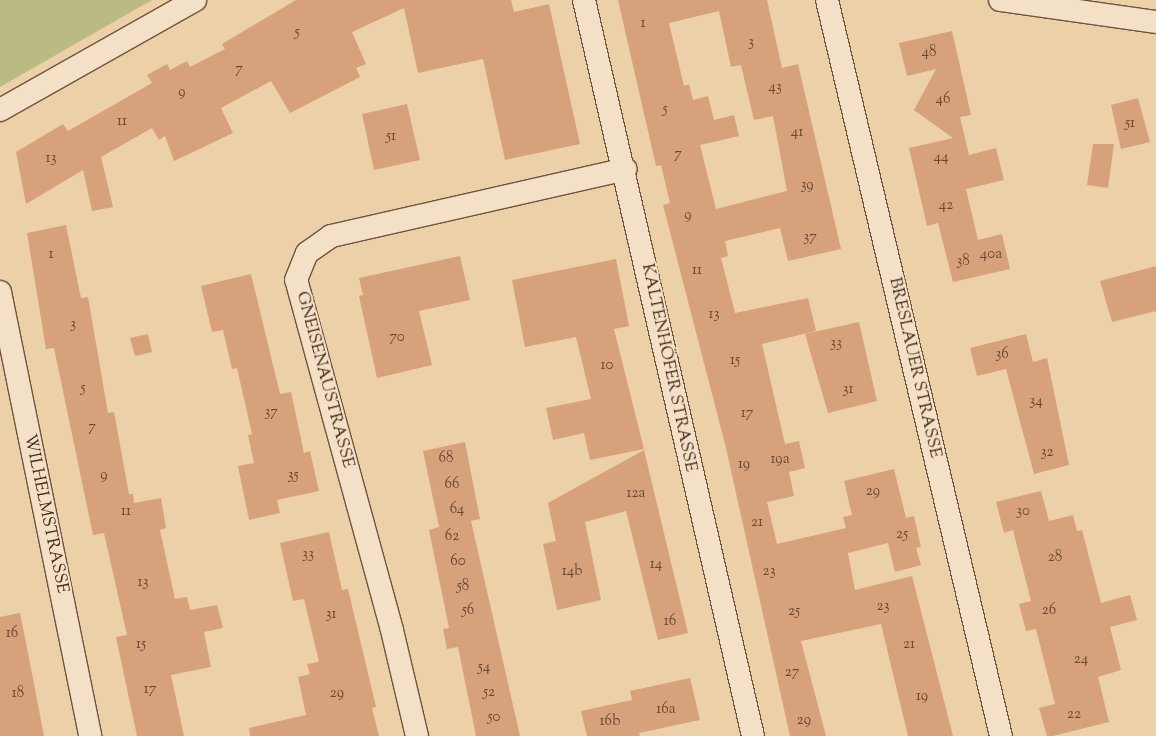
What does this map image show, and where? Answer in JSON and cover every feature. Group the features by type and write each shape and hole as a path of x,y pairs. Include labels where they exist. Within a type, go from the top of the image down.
{"street":[{"path":"0,110 195,0"},
{"name":"KALTENHÖFER STRASSE","path":"584,0 753,736"},
{"name":"BRESLAUER STRASSE","path":"828,0 1001,736"},
{"path":"1000,0 1156,22"},
{"name":"GNEISENAUSTRASSE","path":"417,736 392,630 296,280 307,253 331,236 624,169"},
{"name":"WILHELMSTRASSE","path":"0,292 90,736"}],"shaded area":[{"path":"0,0 152,0 0,87"}],"building":[{"path":"296,0 511,0 514,12 549,4 580,144 505,160 483,59 418,73 404,8 352,32 366,64 356,68 360,77 290,113 271,81 221,108 233,133 174,161 165,136 159,140 152,128 101,157 113,207 92,211 83,170 26,204 16,152 63,124 68,131 152,83 147,75 167,64 170,70 187,61 190,67 225,49 222,44"},
{"path":"618,0 767,0 782,68 798,64 841,249 788,261 780,228 725,241 728,256 721,258 735,313 808,298 816,331 762,344 785,444 799,441 805,468 789,472 794,496 767,502 777,544 846,528 843,517 852,515 844,481 894,469 906,518 914,516 921,547 916,548 921,565 895,572 888,543 848,553 855,590 912,576 953,736 908,736 881,624 801,641 826,736 790,736 726,448 663,205 670,203 661,165 656,166","holes":["719,11 731,67 741,65 754,120 773,116 787,191 716,209 700,145 739,136 734,115 714,120 708,96 693,100 689,84 684,86 669,23"]},
{"path":"952,31 971,115 960,117 969,155 996,148 1004,180 966,189 978,240 1002,234 1010,269 953,282 938,223 927,226 909,148 953,138 914,110 936,69 907,76 899,43"},
{"path":"1138,98 1150,142 1121,149 1111,105"},
{"path":"407,104 420,160 374,170 362,114"},
{"path":"1093,144 1114,144 1108,188 1087,185"},
{"path":"66,225 81,298 88,297 108,413 114,412 129,494 133,494 134,503 161,498 166,528 160,530 175,599 187,597 190,610 217,605 223,628 204,632 211,667 171,675 184,736 137,736 116,637 127,635 104,533 93,535 54,348 46,349 27,233"},
{"path":"460,256 470,300 419,311 432,365 377,378 359,296 363,295 359,278"},
{"path":"616,259 629,326 614,329 644,449 590,460 584,433 553,440 546,408 591,399 576,337 525,347 512,280"},
{"path":"1156,266 1156,311 1112,322 1100,281"},
{"path":"251,274 280,394 291,392 304,453 310,451 319,491 277,500 280,513 249,520 238,466 254,463 248,435 252,434 237,368 232,369 223,330 212,332 201,286"},
{"path":"859,322 877,401 828,413 805,334"},
{"path":"148,334 152,352 135,356 130,338"},
{"path":"1026,334 1033,362 1047,358 1069,465 1034,474 1006,369 977,376 970,348"},
{"path":"465,442 480,519 471,521 520,736 476,736 458,647 447,649 443,629 449,628 429,530 439,527 423,451"},
{"path":"644,450 688,633 658,640 626,511 585,522 601,600 557,610 543,544 556,541 548,503"},
{"path":"1041,491 1049,521 1073,515 1077,531 1082,530 1101,603 1130,595 1137,620 1110,627 1121,670 1098,677 1109,722 1053,736 1047,736 1039,708 1055,704 1036,629 1026,631 1019,604 1031,601 1013,530 1004,533 996,502"},
{"path":"329,532 342,590 348,589 376,707 372,708 379,736 250,736 249,728 306,715 298,677 310,674 307,664 319,662 304,599 293,601 280,543"},
{"path":"20,613 44,736 0,736 0,617"},
{"path":"690,678 700,720 639,733 640,736 587,736 581,711 632,700 630,691"}]}
